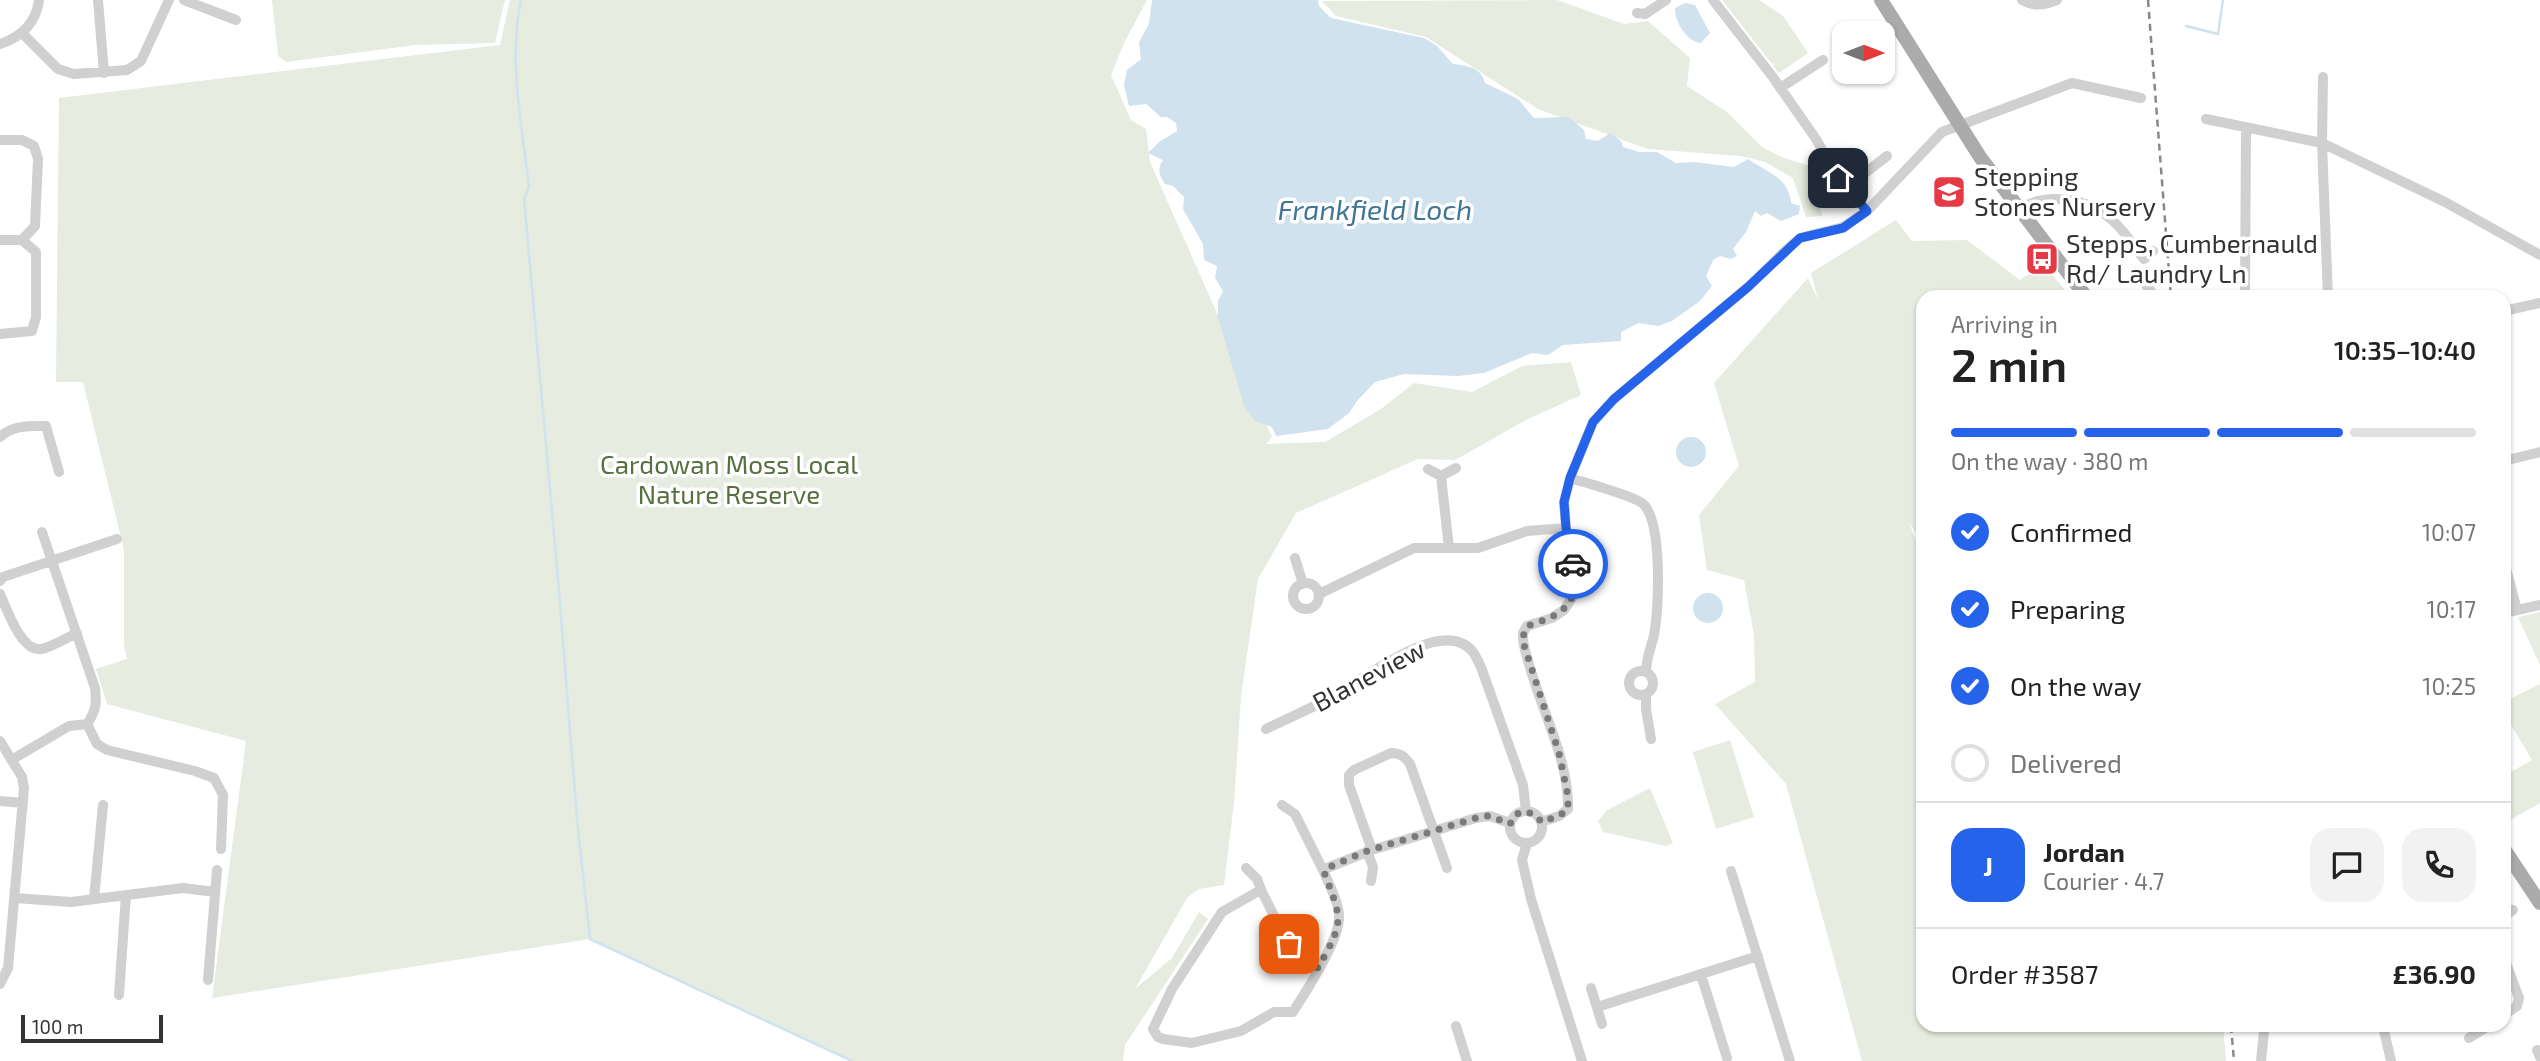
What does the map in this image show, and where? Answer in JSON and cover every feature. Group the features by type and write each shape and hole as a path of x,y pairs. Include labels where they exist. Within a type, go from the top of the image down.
{"main road":[{"path":"1881,0 1980,157 2081,290"},
{"path":"2511,859 2538,898"}],"street":[{"path":"0,44 22,33 35,16 39,0"},
{"path":"98,0 104,73"},
{"path":"22,33 58,69 74,74 127,70 141,61 169,0"},
{"path":"184,0 236,20"},
{"path":"1637,13 1645,14 1666,0"},
{"path":"1713,0 1780,88 1847,187 1867,211"},
{"path":"2022,0 2029,5 2045,5 2057,0"},
{"path":"1780,88 1823,60"},
{"path":"2323,77 2322,143 2328,290"},
{"path":"1541,822 1559,816 1568,809 1568,796 1559,753 1537,691 1522,633 1527,626 1552,618 1564,610 1573,596 1574,571 1564,502 1570,478 1593,422 1614,399 1748,287 1800,238 1843,228 1867,211 1942,132 2072,83 2141,98"},
{"path":"2206,119 2322,143 2445,202 2540,254"},
{"path":"2245,290 2246,127"},
{"path":"0,140 22,140 34,146 38,159 35,226 22,240"},
{"path":"1847,187 1887,156"},
{"path":"2018,209 2028,203 2047,199 2092,205 2114,221 2144,259 2153,251"},
{"path":"0,240 22,240 36,252 37,317 32,331 0,334"},
{"path":"2144,282 2150,290"},
{"path":"2511,309 2540,303"},
{"path":"0,438 7,430 19,426 46,426 59,472"},
{"path":"2511,459 2540,452"},
{"path":"1441,476 1456,468"},
{"path":"1428,469 1441,476"},
{"path":"1441,476 1449,548"},
{"path":"1570,478 1641,502 1651,513 1655,529 1658,584 1654,634 1646,660 1646,672 1654,681 1652,689 1646,695 1651,739"},
{"path":"1303,584 1294,592 1294,600 1299,607 1307,609 1315,606 1319,594 1414,548 1478,548 1527,531 1566,528"},
{"path":"13,760 69,726 87,724 95,712 97,702 77,633 41,532"},
{"path":"0,581 3,577 117,539"},
{"path":"1295,558 1303,584"},
{"path":"1303,584 1314,587 1319,594"},
{"path":"2511,587 2517,610"},
{"path":"0,594 23,641 30,648 41,649 77,633"},
{"path":"2511,611 2540,605"},
{"name":"Blaneview","path":"1266,729 1335,695 1384,663 1416,648 1436,641 1460,643 1473,651 1481,667 1523,785 1526,811"},
{"path":"1646,672 1634,673 1629,684 1634,694 1646,695"},
{"path":"87,724 97,744 107,750 214,778 223,795 221,849"},
{"path":"0,741 22,776 23,803 8,968 0,984"},
{"path":"1371,881 1373,867 1370,850 1349,785 1349,775 1354,770 1391,753 1404,755 1410,764 1447,868"},
{"path":"0,802 23,803"},
{"path":"94,899 103,805"},
{"path":"1262,892 1253,894 1222,912 1172,989 1154,1024 1156,1034 1163,1039 1192,1043 1241,1031 1274,1012 1293,1012 1318,968 1339,925 1339,912 1324,872 1295,814 1282,805"},
{"path":"1526,811 1538,817 1541,822 1540,836 1527,844 1512,836 1510,824 1516,814 1526,811"},
{"path":"1324,872 1327,868 1370,850 1483,816 1510,824"},
{"path":"1527,844 1522,860 1531,899 1581,1061"},
{"path":"1246,868 1257,879 1289,944 1307,963 1318,968"},
{"path":"208,980 217,870"},
{"path":"1731,871 1790,1061"},
{"path":"15,898 71,902 183,888 215,892"},
{"path":"119,995 126,895"},
{"path":"1597,1007 1758,956"},
{"path":"1701,975 1727,1059"},
{"path":"2511,977 2519,998 2517,1006 2511,1010"},
{"path":"1591,988 1602,1024"},
{"path":"1457,1026 1467,1061"},
{"path":"2261,1061 2264,1032"},
{"path":"2385,1032 2391,1061"},
{"path":"2469,1038 2478,1032"}],"green space":[{"path":"272,0 505,0 495,43 415,45 286,62 278,56"},
{"name":"Cardowan Moss Local Nature Reserve","path":"510,0 1147,0 1124,43 1111,75 1131,120 1146,129 1150,162 1272,437 1266,444 1325,442 1381,409 1414,383 1472,392 1522,366 1571,362 1581,395 1528,419 1455,460 1418,459 1296,513 1258,579 1241,696 1234,803 1224,885 1199,889 1187,898 1135,989 1172,958 1199,912 1208,919 1125,1045 1123,1061 852,1061 590,939 212,998 246,741 107,704 96,669 127,659 124,645 124,550 83,382 56,382 59,98 500,45"},
{"path":"1557,0 1624,24 1648,21 1690,58 1687,86 1727,112 1762,147 1781,157 1813,167 1822,216 1806,217 1793,178 1765,162 1740,156 1648,149 1538,109 1426,37 1336,16 1322,1"},
{"path":"1722,0 1759,0 1783,16 1808,53 1779,73 1773,66 1775,63 1772,64"},
{"path":"1896,220 1912,241 1967,240 2020,280 2043,264 2065,290 1916,290 1916,532 1909,523 1916,540 1916,1032 2224,1032 2226,1061 1862,1061 1786,784 1715,704 1755,682 1754,635 1744,580 1707,570 1699,515 1739,466 1714,383 1808,278 1818,300 1811,273"},
{"path":"2540,612 2540,665 2518,617"},
{"path":"2540,684 2540,803 2511,820 2511,772 2532,760 2511,725 2511,698"},
{"path":"1730,740 1754,817 1716,829 1693,752"},
{"path":"1650,788 1673,843 1666,846 1603,832 1598,821 1607,810"}],"water":[{"name":"Frankfield Loch","path":"1152,0 1318,0 1319,6 1331,18 1424,38 1437,46 1453,64 1473,68 1485,83 1518,99 1534,118 1569,117 1584,130 1586,139 1598,141 1610,133 1621,141 1623,147 1639,152 1657,152 1676,163 1694,162 1734,167 1748,159 1781,181 1791,203 1800,206 1799,214 1781,221 1767,213 1761,216 1755,211 1746,232 1733,249 1737,256 1731,259 1720,256 1713,260 1706,276 1712,286 1700,301 1672,321 1658,326 1639,323 1621,332 1621,341 1563,345 1548,355 1532,353 1484,373 1458,376 1404,374 1375,382 1349,413 1328,429 1276,436 1272,427 1255,421 1244,406 1218,317 1218,301 1223,291 1215,278 1217,266 1204,260 1203,244 1183,209 1184,197 1161,178 1159,169 1163,160 1148,153 1159,142 1177,131 1176,123 1167,117 1161,117 1146,104 1129,106 1124,85 1127,70 1141,59 1139,42 1149,24"},
{"path":"1685,3 1695,5 1710,33 1701,43 1686,35 1677,19 1675,8"},
{"path":"1691,437 1702,441 1706,452 1702,463 1691,467 1680,463 1676,452 1680,441"},
{"path":"1708,593 1719,597 1723,608 1719,619 1708,623 1697,619 1693,608 1697,597"}],"waterway":[{"path":"521,0 517,23 516,70 529,187 524,199 577,819 590,939 852,1061"},
{"path":"2186,26 2218,34 2223,0"}],"railway":[{"path":"2148,0 2170,290"},
{"path":"2232,1032 2234,1061"}],"way so far":[{"path":"1289,944 1307,963 1318,968 1339,925 1339,912 1324,872 1327,868 1367,851 1483,816 1510,824 1516,814 1526,811 1538,817 1541,822 1559,816 1568,809 1559,753 1537,691 1522,633 1527,626 1552,618 1564,610 1573,596 1573,564"}],"place":[{"name":"Stepping Stones Nursery","path":"1949,192"},
{"name":"Stepps, Cumbernauld Rd/ Laundry Ln","path":"2042,259"}],"route":[{"path":"1573,564 1564,502 1570,478 1593,422 1614,399 1748,287 1800,238 1843,228 1867,211 1838,178"}]}
